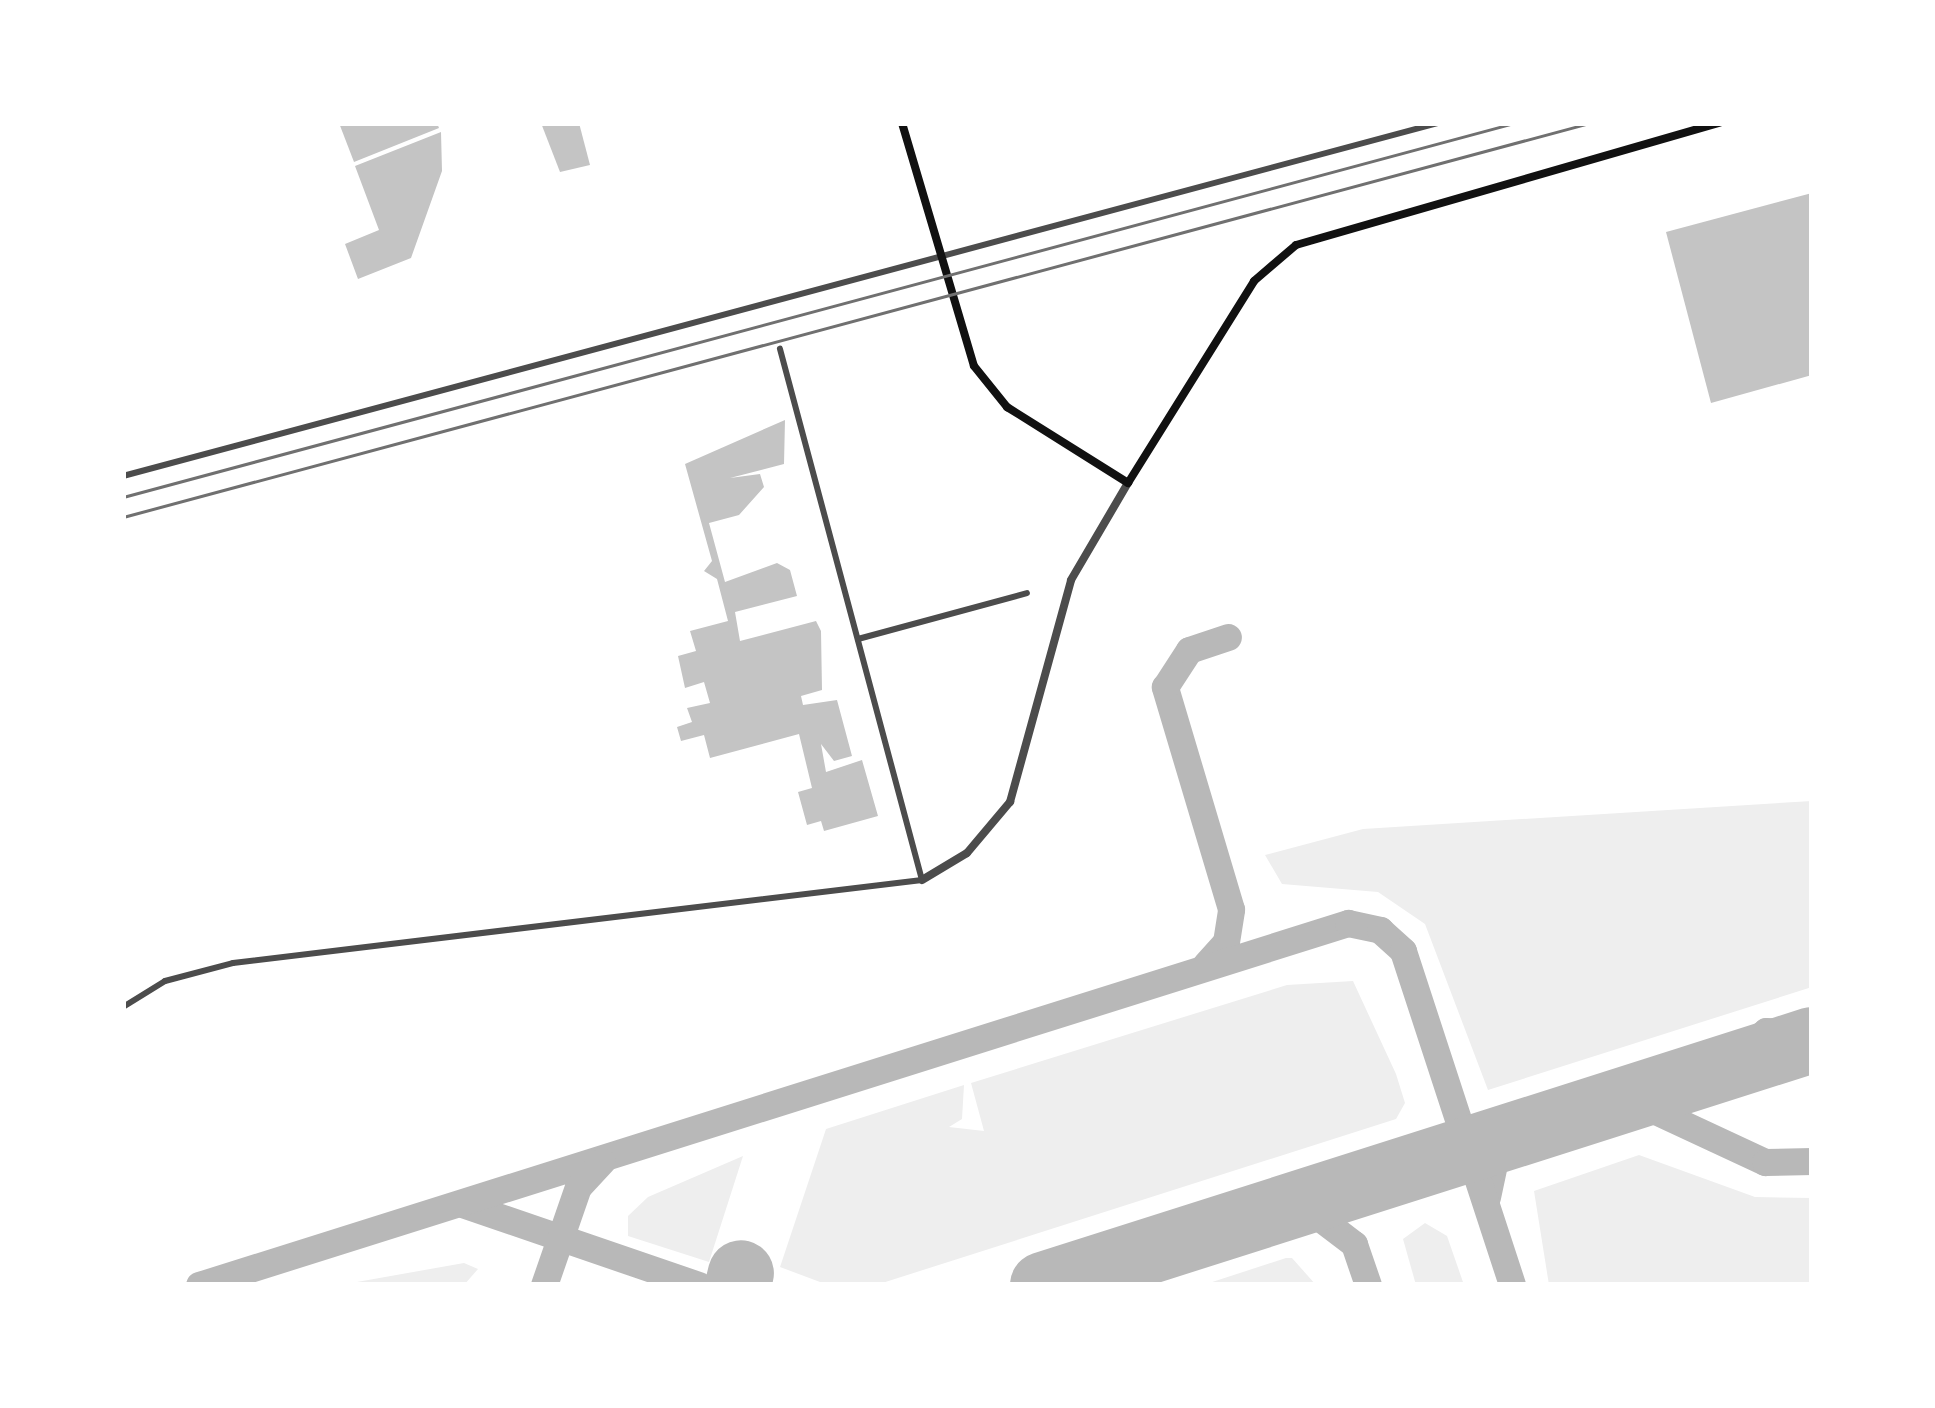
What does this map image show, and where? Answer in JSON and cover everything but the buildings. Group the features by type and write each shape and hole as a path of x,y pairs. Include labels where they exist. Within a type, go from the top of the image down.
{"main road":[{"path":"902,123 954,317 1007,407 1128,483 1254,281 1296,245 1720,123"}],"street":[{"path":"123,476 1438,123"},
{"path":"780,349 922,880"},
{"path":"123,1007 165,981 232,963 922,880 980,841 1017,788 1071,580 1128,483"},
{"path":"858,639 1027,593"}],"shaded area":[{"path":"1812,801 1812,987 1488,1090 1425,924 1378,892 1282,884 1265,855 1363,829"},
{"path":"1353,981 1396,1074 1405,1103 1396,1119 876,1285 828,1285 780,1267 826,1129 964,1085 962,1119 949,1127 984,1131 971,1083 1287,985"},
{"path":"1639,1155 1755,1197 1812,1198 1812,1285 1549,1285 1534,1191"},
{"path":"743,1156 709,1262 628,1236 628,1216 648,1197"},
{"path":"1425,1223 1447,1236 1464,1285 1416,1285 1403,1239"},
{"path":"1286,1258 1292,1258 1316,1285 1203,1285"},
{"path":"464,1263 478,1269 464,1285 340,1285"}],"taxiway":[{"path":"1206,964 1226,942 1231,909 1165,687 1189,650 1228,637"},
{"path":"199,1285 1348,923 1380,930 1403,951 1512,1285"},
{"path":"1725,1068 1766,1031 1812,1033"},
{"path":"1594,1110 1649,1108 1765,1162 1812,1161"},
{"path":"1487,1197 1494,1163 1528,1131"},
{"path":"544,1285 578,1187 602,1161"},
{"path":"462,1204 698,1285"},
{"path":"1186,1239 1312,1212 1354,1244 1368,1285"}],"runway":[{"path":"1043,1285 1812,1040"},
{"path":"738,1285 741,1273"}],"railway":[{"path":"123,497 1514,123"},
{"path":"123,517 1589,123"}]}
